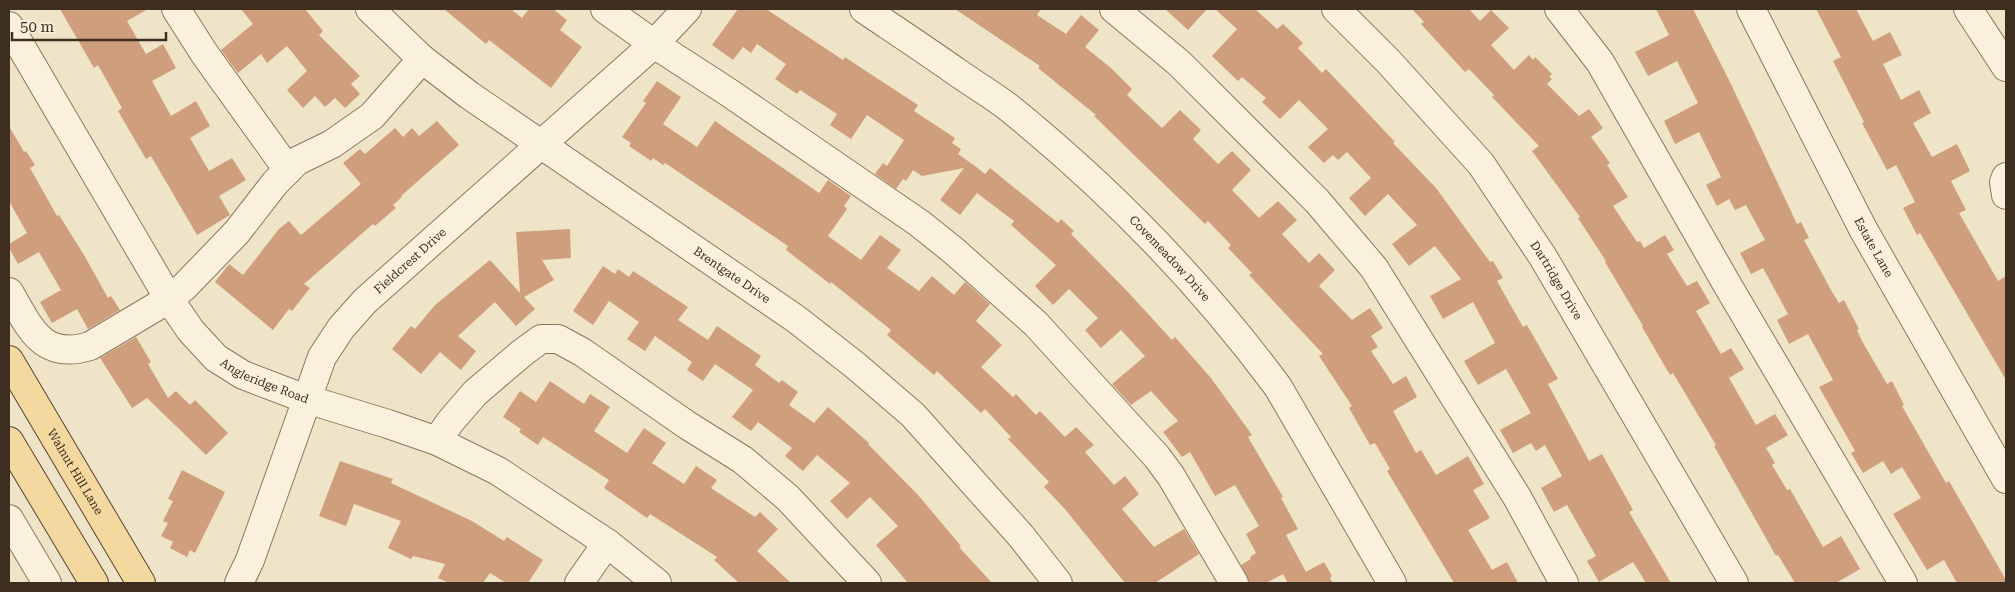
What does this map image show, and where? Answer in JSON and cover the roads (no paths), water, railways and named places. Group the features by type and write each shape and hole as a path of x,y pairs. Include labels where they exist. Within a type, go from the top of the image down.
{"main road":[{"name":"Walnut Hill Lane","path":"9,360 141,583"},
{"path":"9,440 94,583"}],"street":[{"path":"176,9 204,53 288,170"},
{"name":"Brentgate Drive","path":"370,9 422,59 469,95 796,319 856,366 912,415 1021,536 1058,583"},
{"path":"606,9 654,44 728,92 919,223 954,251 1036,324 1157,457 1171,476 1234,583"},
{"name":"Fieldcrest Drive","path":"238,583 250,560 322,357 341,328 365,301 654,44 687,9"},
{"name":"Covemeadow Drive","path":"864,9 1006,106 1060,150 1172,260 1257,358 1278,387 1392,583"},
{"path":"1114,9 1179,63 1317,201 1374,268 1517,497 1564,583"},
{"name":"Dartridge Drive","path":"1336,9 1388,61 1481,164 1543,257 1734,583"},
{"path":"1558,9 1600,62 1728,286 1903,583"},
{"name":"Estate Lane","path":"1752,9 1863,229 2006,479"},
{"path":"1968,9 2006,66"},
{"name":"Angleridge Road","path":"9,26 169,299 191,331 216,358 243,375 306,399 437,441 498,471 607,543 657,583"},
{"path":"9,292 33,332 44,342 59,349 75,350 90,346 169,299 184,287 237,232 275,183 297,161 332,144 372,116 422,59"},
{"path":"2006,177 2004,182 2006,195"},
{"path":"437,441 450,422 476,393 522,353 541,339 558,338 582,352 687,425 743,460 788,498 867,583"},
{"path":"9,519 47,583"},
{"path":"579,583 607,543"}]}
